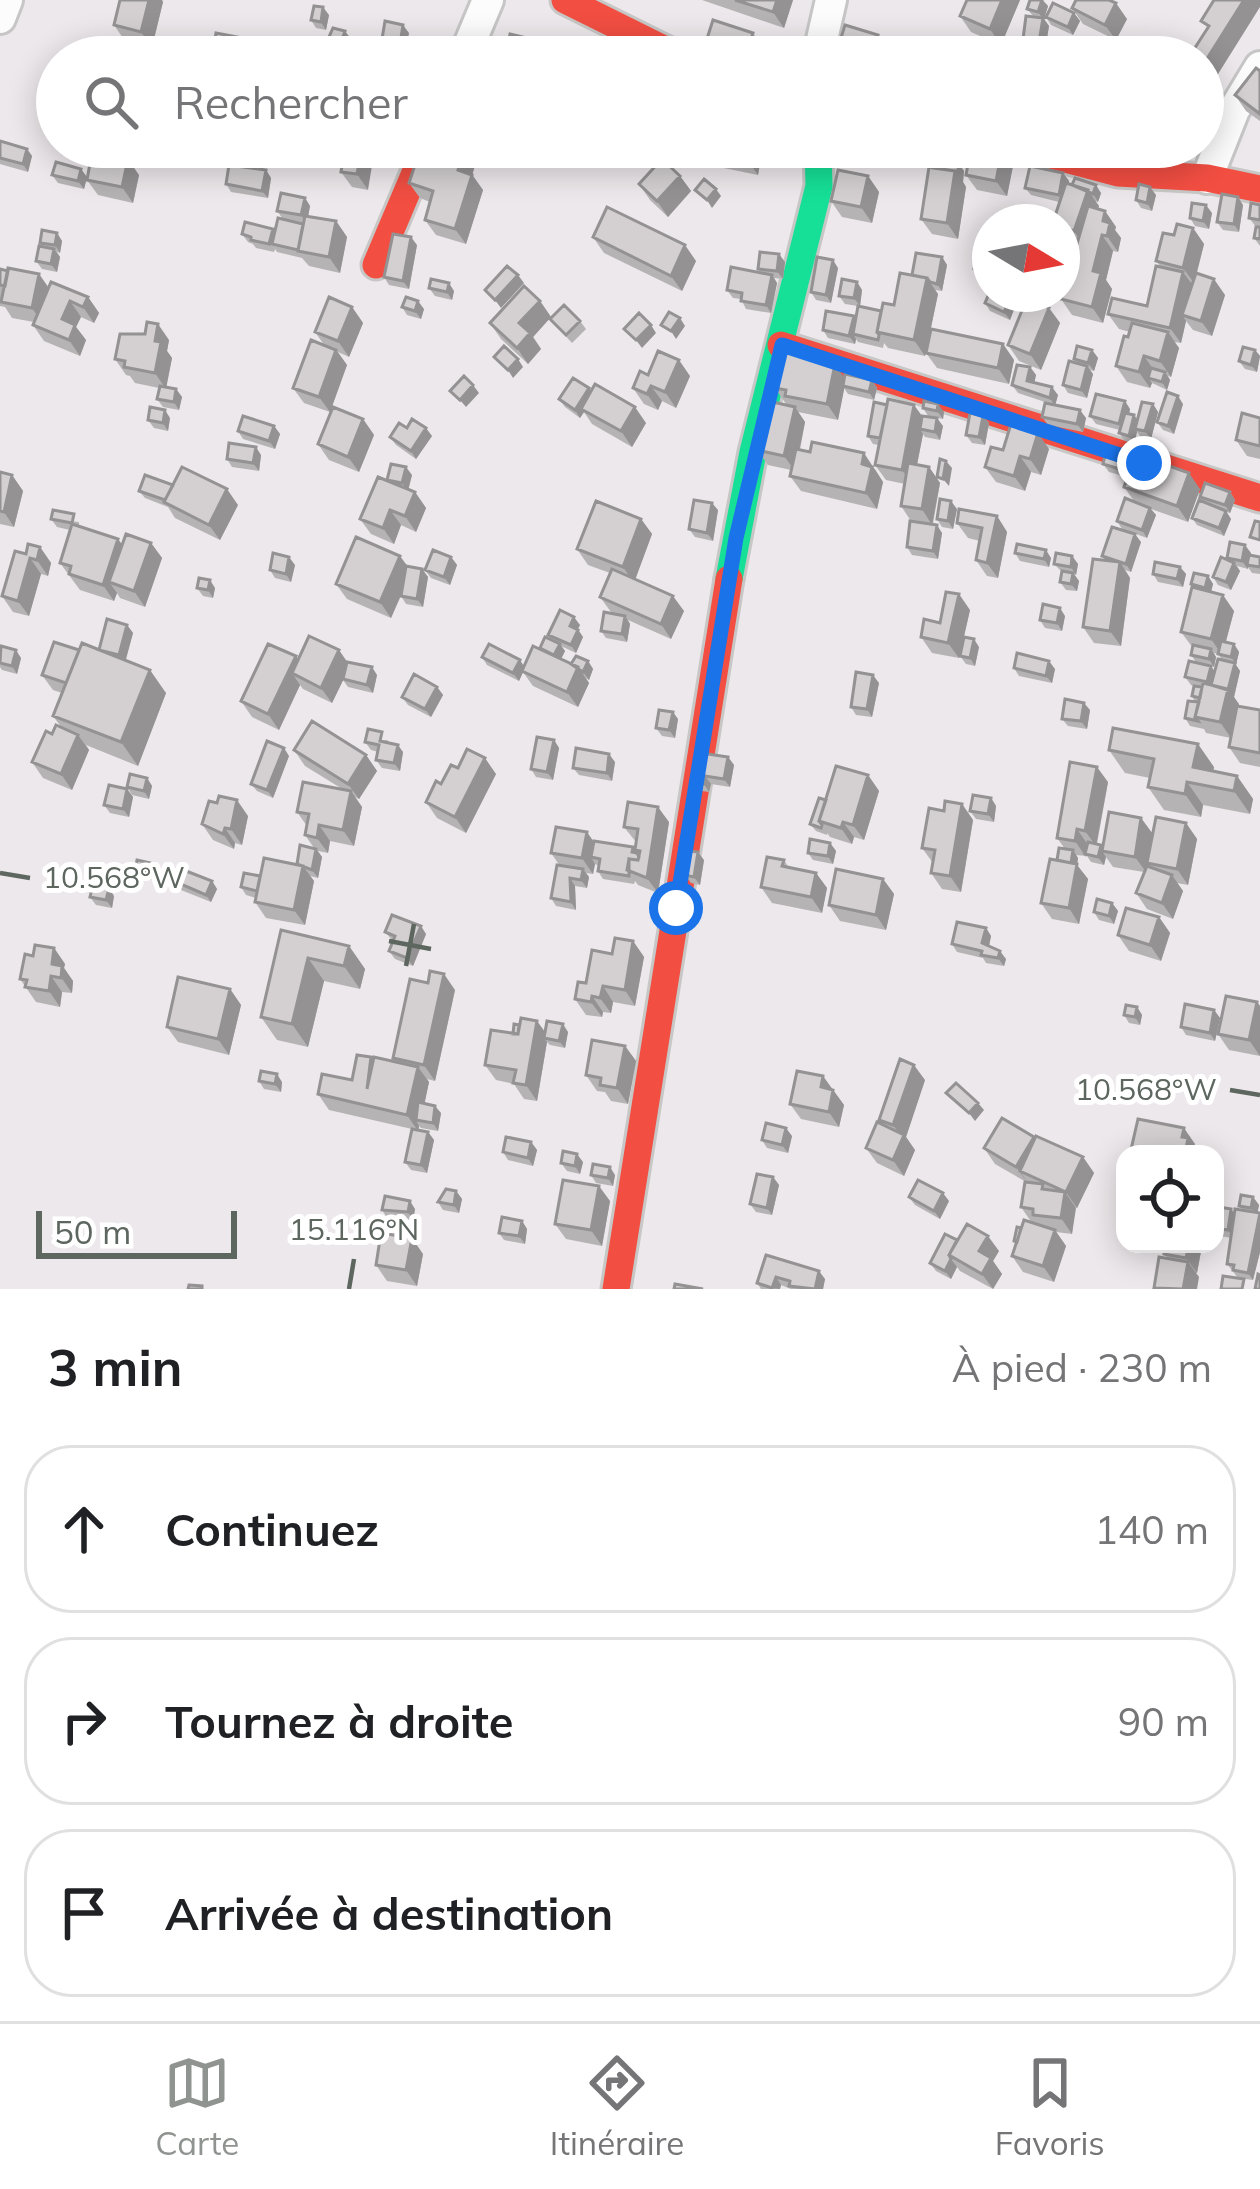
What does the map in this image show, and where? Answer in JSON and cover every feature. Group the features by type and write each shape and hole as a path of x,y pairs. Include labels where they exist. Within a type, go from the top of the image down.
{"street":[{"path":"0,18 8,0"},
{"path":"473,36 488,0"},
{"path":"565,0 633,36"},
{"path":"823,36 831,0"},
{"path":"1224,136 1260,67"},
{"path":"376,265 417,168"},
{"path":"616,1289 736,538 820,186 819,168"},
{"path":"1099,168 1208,178 1260,189"},
{"path":"1208,178 1212,168"},
{"path":"782,345 1260,498"}],"building":[{"path":"120,0 149,0 141,32 114,25"},
{"path":"735,0 777,0 773,12"},
{"path":"967,0 1002,0 990,29 960,16"},
{"path":"1030,0 1042,0 1038,12 1027,9"},
{"path":"1076,0 1116,3 1105,25 1072,8"},
{"path":"1214,0 1244,0 1221,36 1203,36 1209,26 1201,21"},
{"path":"1053,3 1074,13 1068,27 1046,17"},
{"path":"314,6 323,7 321,22 311,20"},
{"path":"1026,16 1043,18 1040,36 1023,36"},
{"path":"713,20 753,33 752,36 708,36"},
{"path":"385,21 403,25 401,36 382,36"},
{"path":"845,25 878,35 878,36 842,36"},
{"path":"1256,68 1260,71 1260,114 1235,95"},
{"path":"0,141 27,149 23,164 0,158"},
{"path":"54,168 81,169 78,181 52,175"},
{"path":"89,168 126,168 122,187 87,180"},
{"path":"229,168 266,170 262,191 226,184"},
{"path":"414,168 459,168 472,175 455,229 425,220 433,191 409,183"},
{"path":"654,168 672,168 680,176 657,201 639,184"},
{"path":"929,168 955,171 947,223 921,219"},
{"path":"967,168 999,168 996,181 966,175"},
{"path":"1030,168 1063,173 1059,195 1025,188"},
{"path":"838,170 868,176 861,207 831,201"},
{"path":"1075,178 1096,185 1093,194 1072,185"},
{"path":"704,179 716,189 707,200 695,190"},
{"path":"1066,183 1088,190 1080,213 1080,204 1059,204"},
{"path":"1139,184 1150,187 1147,203 1136,200"},
{"path":"281,193 305,198 301,215 277,211"},
{"path":"1222,194 1238,197 1234,224 1217,222"},
{"path":"1192,203 1206,205 1203,221 1190,218"},
{"path":"1251,203 1260,205 1260,220 1249,218"},
{"path":"1088,206 1105,211 1103,221 1110,223 1093,271 1101,273 1092,307 1080,304 1080,234"},
{"path":"607,207 685,245 671,276 593,237"},
{"path":"305,216 336,221 329,257 298,251"},
{"path":"278,218 303,224 298,250 272,244"},
{"path":"245,222 273,229 269,244 242,234"},
{"path":"1177,224 1193,228 1183,268 1156,261 1163,233 1174,235"},
{"path":"42,230 57,233 55,245 40,243"},
{"path":"393,234 411,237 403,281 384,277"},
{"path":"39,246 54,249 51,264 36,261"},
{"path":"760,252 779,254 777,271 758,269"},
{"path":"916,253 942,257 937,284 912,275"},
{"path":"817,257 833,260 826,295 811,292"},
{"path":"507,266 518,275 495,300 485,290"},
{"path":"1156,266 1183,272 1170,328 1108,314 1112,298 1147,306"},
{"path":"731,267 772,275 766,305 741,301 742,293 727,290"},
{"path":"8,268 39,274 32,308 1,302"},
{"path":"0,269 8,271 5,286 0,285"},
{"path":"900,273 927,278 914,340 877,332 883,303 894,305"},
{"path":"1196,273 1214,279 1201,321 1182,315"},
{"path":"431,279 449,283 447,292 429,288"},
{"path":"842,279 857,282 854,298 839,296"},
{"path":"51,282 88,297 83,307 70,301 62,319 75,325 69,340 33,325"},
{"path":"524,286 540,301 519,323 530,333 517,348 490,323"},
{"path":"329,297 352,307 338,341 315,332"},
{"path":"406,297 418,301 415,311 402,307"},
{"path":"564,305 580,321 566,335 550,319"},
{"path":"858,306 881,311 878,340 853,334"},
{"path":"826,311 854,316 849,336 823,330"},
{"path":"669,312 680,318 671,331 661,325"},
{"path":"1021,312 1047,312 1030,354 1008,345"},
{"path":"639,313 651,325 636,340 624,329"},
{"path":"147,322 158,324 155,341 161,342 155,373 124,367 125,361 115,359 120,334 145,334"},
{"path":"1132,323 1168,332 1160,361 1144,356 1139,372 1116,366"},
{"path":"931,329 1003,344 998,368 926,353"},
{"path":"311,340 336,350 319,397 293,388"},
{"path":"504,346 518,359 508,370 494,357"},
{"path":"1077,346 1092,350 1088,363 1074,359"},
{"path":"1243,347 1255,350 1251,365 1239,361"},
{"path":"782,350 825,355 823,362 835,364 827,404 785,396 786,390 775,388"},
{"path":"658,351 679,360 665,392 651,386 647,394 633,388 640,371 648,375"},
{"path":"1069,361 1087,366 1081,390 1063,385"},
{"path":"1017,365 1030,367 1027,381 1052,387 1050,398 1012,385"},
{"path":"1151,368 1165,372 1162,382 1148,378"},
{"path":"845,374 872,380 869,392 843,386"},
{"path":"464,376 473,385 460,400 450,391"},
{"path":"573,378 589,388 575,410 559,399"},
{"path":"595,384 635,407 621,431 581,409"},
{"path":"160,386 176,389 174,402 157,399"},
{"path":"1167,392 1178,396 1168,426 1157,422"},
{"path":"1096,394 1125,401 1119,424 1090,416"},
{"path":"888,399 914,405 902,470 875,465"},
{"path":"768,401 795,407 784,456 757,450"},
{"path":"924,401 938,404 937,411 923,408"},
{"path":"874,402 887,405 880,438 868,436"},
{"path":"1142,402 1153,404 1145,431 1135,429"},
{"path":"1045,403 1080,410 1077,424 1042,417"},
{"path":"150,407 165,410 163,423 148,420"},
{"path":"333,407 363,419 348,457 318,444"},
{"path":"970,413 983,416 979,437 966,435"},
{"path":"1125,413 1134,415 1129,436 1119,433"},
{"path":"1242,413 1260,418 1260,446 1236,440"},
{"path":"243,416 274,426 269,441 238,431"},
{"path":"922,416 937,418 935,432 920,429"},
{"path":"412,419 426,428 411,451 390,437 399,423 407,428"},
{"path":"1011,424 1038,433 1030,459 1020,456 1014,476 985,467 991,447 1003,450"},
{"path":"812,442 864,453 862,464 872,467 866,493 790,476 796,449 810,452"},
{"path":"229,443 256,447 253,463 227,459"},
{"path":"1106,452 1129,458 1126,471 1103,464"},
{"path":"1135,454 1189,473 1177,506 1124,487"},
{"path":"940,459 946,461 943,479 937,477"},
{"path":"908,463 929,467 922,509 901,506"},
{"path":"391,464 406,467 402,483 387,480"},
{"path":"182,467 227,489 209,525 164,502"},
{"path":"0,472 12,475 4,512 0,511"},
{"path":"145,475 173,485 165,500 139,491"},
{"path":"378,477 415,492 405,516 390,510 383,528 360,519"},
{"path":"1205,483 1230,492 1225,505 1200,497"},
{"path":"1125,498 1150,508 1142,530 1117,521"},
{"path":"940,499 951,501 948,521 937,519"},
{"path":"694,500 712,503 707,533 689,529"},
{"path":"1199,500 1226,511 1219,528 1192,518"},
{"path":"596,501 641,519 623,567 577,549"},
{"path":"959,509 997,516 987,563 976,560 982,528 957,523"},
{"path":"53,510 74,514 72,523 51,519"},
{"path":"910,521 937,525 933,551 907,547"},
{"path":"1255,521 1260,522 1260,540 1250,537"},
{"path":"72,524 118,539 103,585 69,574 71,566 60,563"},
{"path":"1112,527 1135,534 1126,564 1102,556"},
{"path":"126,534 151,543 134,591 109,582"},
{"path":"356,537 400,556 380,602 336,584"},
{"path":"1230,542 1245,545 1242,561 1227,558"},
{"path":"28,544 40,547 37,560 30,558 18,601 2,596 15,551 26,554"},
{"path":"1017,544 1046,550 1044,559 1015,553"},
{"path":"433,550 451,557 444,577 425,570"},
{"path":"273,553 289,557 286,574 270,570"},
{"path":"1056,553 1072,556 1071,567 1054,564"},
{"path":"1249,555 1260,557 1260,567 1247,565"},
{"path":"1221,557 1234,563 1226,582 1213,577"},
{"path":"1093,559 1120,562 1110,631 1083,627"},
{"path":"1155,562 1180,567 1177,579 1153,574"},
{"path":"406,566 422,569 417,599 401,596"},
{"path":"612,569 673,596 661,624 600,597"},
{"path":"1062,571 1073,573 1071,584 1060,582"},
{"path":"1194,573 1208,576 1205,588 1191,584"},
{"path":"199,578 210,580 208,590 197,588"},
{"path":"1192,587 1223,595 1211,639 1181,632"},
{"path":"946,592 959,594 948,643 921,637 924,619 940,623"},
{"path":"1043,604 1060,608 1057,623 1040,620"},
{"path":"560,610 574,617 570,626 578,630 571,645 548,635"},
{"path":"604,612 625,616 622,634 601,631"},
{"path":"107,619 127,625 119,655 99,650"},
{"path":"309,636 339,650 321,688 292,673"},
{"path":"545,637 560,644 554,655 540,648"},
{"path":"964,637 974,639 970,658 960,656"},
{"path":"1221,641 1234,644 1231,657 1218,654"},
{"path":"54,642 79,650 66,683 42,675"},
{"path":"82,643 150,670 121,742 53,716"},
{"path":"268,644 296,656 268,714 241,701"},
{"path":"489,644 520,660 513,673 482,657"},
{"path":"1193,645 1211,649 1209,659 1191,655"},
{"path":"1,646 16,650 12,666 0,663"},
{"path":"533,646 578,667 567,692 522,671"},
{"path":"1017,653 1049,661 1046,676 1014,668"},
{"path":"576,656 588,661 583,672 571,664"},
{"path":"1218,659 1235,663 1228,690 1211,685"},
{"path":"1189,661 1211,666 1207,682 1185,677"},
{"path":"347,662 372,667 367,685 343,679"},
{"path":"856,672 873,675 867,709 851,707"},
{"path":"414,674 437,687 425,709 402,697"},
{"path":"1203,683 1228,689 1220,722 1195,717"},
{"path":"1065,699 1084,703 1081,721 1062,719"},
{"path":"1188,701 1199,702 1198,721 1185,718"},
{"path":"1237,706 1260,710 1260,753 1229,747"},
{"path":"659,710 673,712 669,730 656,728"},
{"path":"312,721 366,755 348,784 294,750"},
{"path":"56,725 78,735 61,774 32,762 46,731 52,734"},
{"path":"1113,728 1198,744 1193,767 1237,776 1234,791 1187,782 1185,794 1148,787 1154,759 1109,750"},
{"path":"368,729 382,732 380,741 398,745 394,763 376,760 379,745 365,742"},
{"path":"537,737 554,740 547,772 531,769"},
{"path":"267,741 284,748 267,790 251,784"},
{"path":"576,748 609,754 607,773 573,768"},
{"path":"467,749 485,758 455,817 426,802 436,781 441,784 451,765 458,768"},
{"path":"701,753 728,757 724,779 705,776 704,784 696,783"},
{"path":"1070,762 1097,767 1085,831 1077,829 1075,841 1057,838"},
{"path":"836,766 868,775 853,825 843,822 841,828 819,821"},
{"path":"130,774 147,778 144,791 127,787"},
{"path":"303,782 351,791 343,830 319,825 317,838 305,835 309,814 297,812"},
{"path":"109,785 127,789 123,809 104,805"},
{"path":"973,795 991,798 988,814 970,811"},
{"path":"219,796 237,800 231,829 225,828 223,834 202,824 209,801 217,803"},
{"path":"819,798 826,800 821,828 810,824"},
{"path":"945,801 962,804 950,876 931,873 935,850 922,848 929,808 944,811"},
{"path":"628,802 658,807 647,878 627,870 629,859 638,860 640,851 635,850 638,829 624,827"},
{"path":"1109,812 1141,818 1135,857 1102,851"},
{"path":"1156,817 1186,823 1177,869 1147,863"},
{"path":"556,827 587,832 582,858 551,853"},
{"path":"810,839 830,843 828,856 808,853"},
{"path":"594,841 633,847 639,857 629,859 629,876 598,871 600,859 591,857"},
{"path":"1088,842 1101,845 1098,857 1085,854"},
{"path":"300,845 316,849 312,870 297,864"},
{"path":"1059,848 1073,850 1071,863 1057,860"},
{"path":"689,851 698,852 694,877 685,875"},
{"path":"767,857 784,860 782,866 816,873 811,897 761,887"},
{"path":"264,858 303,866 294,910 255,902"},
{"path":"1050,859 1077,864 1069,908 1041,903"},
{"path":"137,860 150,863 149,873 135,870"},
{"path":"557,865 583,869 581,880 570,878 571,902 551,898"},
{"path":"1147,866 1172,875 1162,903 1136,893"},
{"path":"181,869 212,881 206,895 176,882"},
{"path":"836,869 883,879 876,915 829,905"},
{"path":"244,873 260,876 257,891 241,887"},
{"path":"93,885 109,888 106,900 90,897"},
{"path":"1097,899 1112,903 1109,916 1094,912"},
{"path":"1126,908 1159,917 1150,945 1118,935"},
{"path":"392,915 421,926 407,958 389,951 395,936 385,932"},
{"path":"957,922 986,928 982,943 1000,951 998,958 952,944"},
{"path":"281,930 349,946 344,966 308,958 292,1024 261,1017"},
{"path":"615,938 633,941 625,990 603,986 600,998 592,996 591,1002 575,999 578,982 586,983 592,950 612,954"},
{"path":"35,945 54,948 52,964 62,966 61,978 51,976 49,991 25,987 27,980 20,979 25,954 33,956"},
{"path":"430,971 444,974 424,1065 393,1058 410,979 428,983"},
{"path":"178,977 230,989 218,1039 167,1027"},
{"path":"1226,996 1257,1002 1249,1040 1218,1034"},
{"path":"1185,1004 1214,1010 1210,1033 1181,1027"},
{"path":"1126,1005 1137,1007 1135,1017 1124,1015"},
{"path":"521,1018 537,1021 526,1085 513,1083 516,1070 485,1065 491,1030 518,1034"},
{"path":"547,1021 563,1024 559,1041 544,1038"},
{"path":"592,1040 625,1046 617,1088 600,1085 601,1078 586,1075"},
{"path":"357,1055 371,1057 367,1089 374,1057 418,1067 407,1115 318,1094 322,1074 352,1080"},
{"path":"900,1059 914,1065 893,1125 879,1120"},
{"path":"261,1071 277,1074 275,1084 259,1081"},
{"path":"797,1071 823,1076 821,1087 833,1090 829,1112 790,1104"},
{"path":"956,1083 978,1103 969,1113 946,1093"},
{"path":"418,1102 435,1106 433,1123 416,1120"},
{"path":"1002,1118 1034,1137 1016,1167 984,1148"},
{"path":"1138,1119 1184,1128 1182,1137 1188,1138 1187,1145 1132,1145"},
{"path":"877,1122 904,1135 893,1160 866,1148"},
{"path":"766,1123 786,1128 782,1145 762,1140"},
{"path":"412,1129 428,1132 421,1165 405,1162"},
{"path":"1036,1136 1083,1157 1066,1192 1020,1171"},
{"path":"506,1137 531,1142 528,1158 503,1152"},
{"path":"563,1151 577,1154 575,1166 561,1163"},
{"path":"593,1164 610,1167 608,1178 591,1175"},
{"path":"757,1174 773,1177 767,1208 750,1204"},
{"path":"563,1180 599,1186 591,1230 555,1224"},
{"path":"918,1180 943,1193 934,1211 909,1197"},
{"path":"1025,1182 1065,1192 1061,1218 1033,1215 1033,1209 1021,1207"},
{"path":"446,1189 456,1191 454,1205 438,1202"},
{"path":"1241,1195 1253,1197 1251,1208 1239,1206"},
{"path":"385,1196 410,1201 408,1212 382,1210"},
{"path":"1224,1208 1231,1209 1228,1230 1224,1229"},
{"path":"1235,1209 1260,1213 1248,1273 1227,1264"},
{"path":"502,1217 522,1221 519,1236 499,1233"},
{"path":"1024,1220 1055,1230 1043,1266 1012,1256"},
{"path":"967,1224 988,1236 979,1251 991,1258 982,1274 949,1255"},
{"path":"381,1233 412,1238 406,1270 376,1265"},
{"path":"945,1234 957,1240 945,1271 930,1263"},
{"path":"766,1255 819,1271 815,1289 789,1286 790,1281 776,1277 772,1288 757,1283"},
{"path":"1159,1257 1188,1262 1183,1289 1154,1288"},
{"path":"1223,1276 1244,1279 1242,1289 1221,1289"}],"traffic: fast":[{"path":"729,579 753,452 819,186 819,168"}],"traffic: jam":[{"path":"565,0 638,36"},
{"path":"376,265 417,168"},
{"path":"1099,168 1207,178 1260,189"},
{"path":"781,345 1260,498"},
{"path":"616,1289 729,579"}],"route":[{"path":"676,908 736,538 782,345 1144,463"}]}
